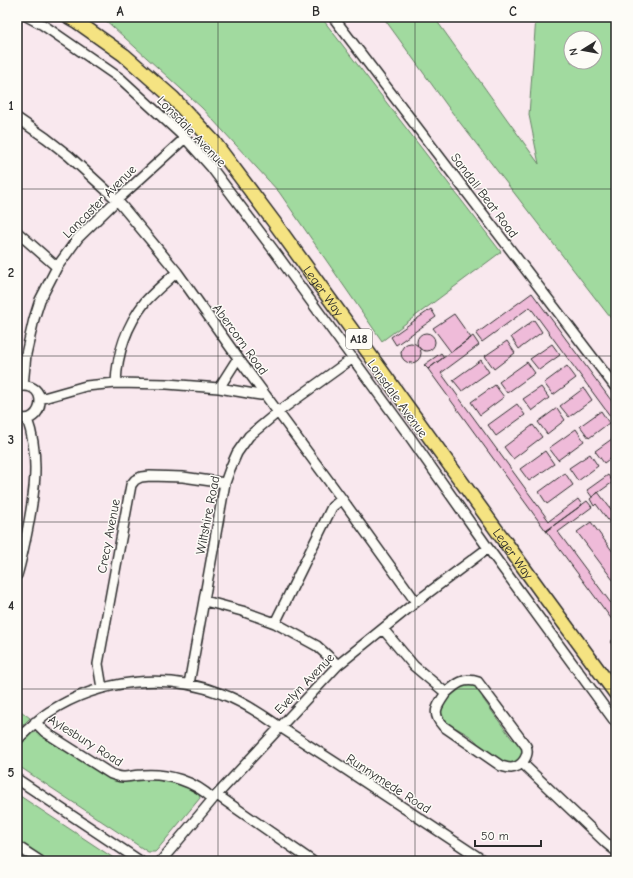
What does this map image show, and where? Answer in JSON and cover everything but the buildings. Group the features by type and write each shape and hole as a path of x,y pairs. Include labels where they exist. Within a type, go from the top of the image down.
{"highway":[{"name":"Leger Way","path":"69,17 130,60 174,98 214,142 274,222 616,693"}],"street":[{"name":"Lonsdale Avenue","path":"28,17 43,25 121,78 185,138 211,167 353,358 488,548 616,723"},
{"name":"Sandall Beat Road","path":"333,17 616,388"},
{"name":"Abercorn Road","path":"17,118 46,138 117,200 177,272 416,602"},
{"name":"Lancaster Avenue","path":"20,386 34,319 40,300 57,266 78,238 185,138"},
{"path":"17,232 57,266"},
{"path":"116,383 118,360 123,343 136,315 156,291 177,272"},
{"path":"219,388 238,358"},
{"name":"Wiltshire Road","path":"189,684 225,483 237,453 249,436 278,412 353,358"},
{"path":"40,399 86,386 116,383 167,384 219,388 261,395 264,393"},
{"path":"17,417 27,418 34,416 38,412 40,405 39,396 34,389 28,386 20,386"},
{"path":"17,576 31,512 34,490 34,453 30,426 27,418"},
{"name":"Crecy Avenue","path":"102,688 98,664 131,485 135,480 141,477 150,476 183,477 225,483"},
{"path":"275,623 332,507 342,499"},
{"name":"Evelyn Avenue","path":"161,861 215,797 338,665 416,602 488,548"},
{"path":"204,601 242,611 275,623 318,646 338,665"},
{"path":"383,629 414,666 446,693"},
{"path":"469,680 478,682 526,746 528,750 522,763 512,768 501,766 443,726 439,722 436,712 437,707 446,693 462,681 469,680"},
{"name":"Runnymede Road","path":"17,740 35,722 61,705 102,688 141,681 164,681 189,684 223,694 246,704 484,861"},
{"name":"Aylesbury Road","path":"35,722 46,732 111,774 122,777 142,775 167,776 180,779 200,788 312,861"},
{"path":"522,763 616,851"},
{"path":"17,779 140,861"},
{"path":"17,846 40,861"}],"green space":[{"path":"102,17 321,17 501,252 382,341 279,192 202,108"},
{"path":"383,17 434,17 539,164 529,115 536,17 616,17 616,325 451,111"},
{"path":"464,685 475,686 479,689 483,694 483,699 512,739 518,741 523,753 515,763 505,764 479,746 478,743 470,736 457,728 449,726 443,721 441,709 444,703"},
{"path":"17,708 30,718 17,731"},
{"path":"37,732 109,778 160,779 182,784 198,792 200,798 157,850 155,852 148,852 17,765 17,749 32,733"},
{"path":"17,794 118,861 44,861 17,843"}]}
